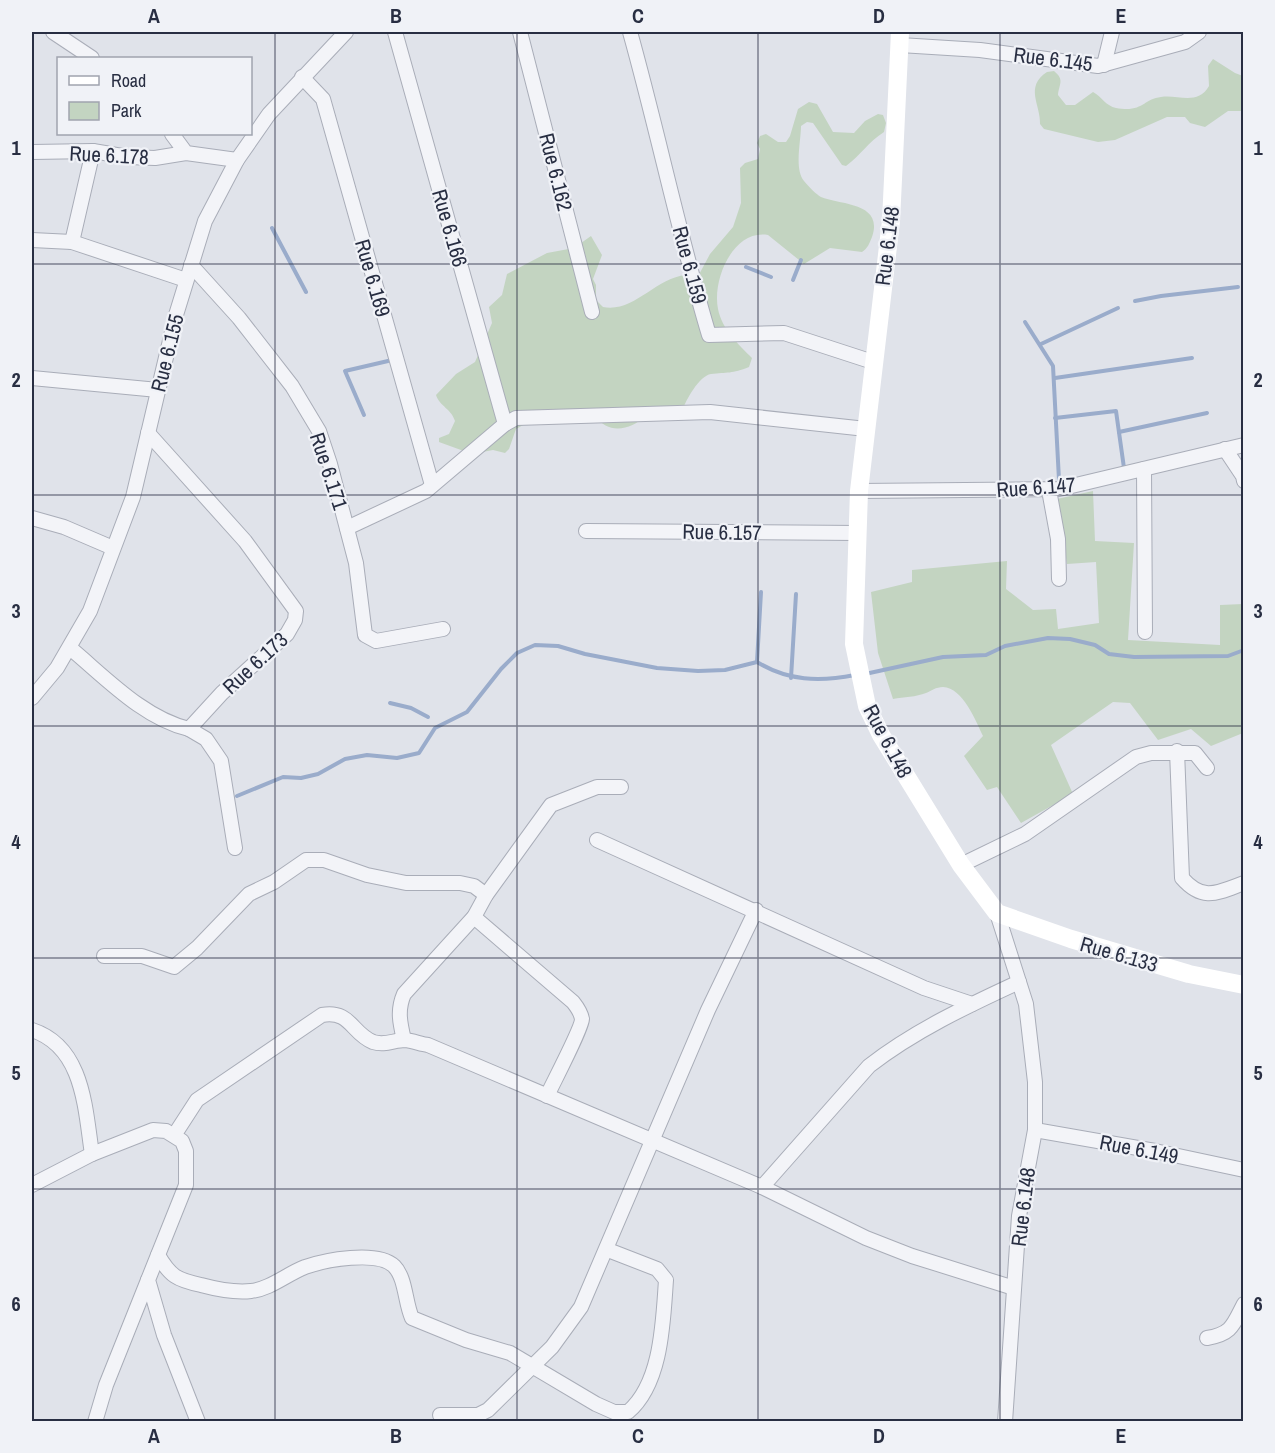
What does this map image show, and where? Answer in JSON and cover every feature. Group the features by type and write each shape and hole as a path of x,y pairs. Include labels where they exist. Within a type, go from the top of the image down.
{"street":[{"path":"53,32 90,57"},
{"name":"Rue 6.155","path":"32,698 70,648 90,610 133,497 186,280 205,221 237,160 270,114 346,32"},
{"name":"Rue 6.166","path":"395,32 505,424"},
{"name":"Rue 6.162","path":"520,32 592,312"},
{"name":"Rue 6.159","path":"630,32 655,122 690,270 709,335 784,333 873,362"},
{"path":"1104,65 1112,32"},
{"name":"Rue 6.145","path":"900,38 1104,65 1185,42 1199,32"},
{"name":"Rue 6.148","path":"900,38 891,221 860,491 854,622 856,662 861,686 881,735 961,865 997,912 1026,1004 1032,1043 1035,1130 1020,1206 1005,1422"},
{"name":"Rue 6.169","path":"302,77 323,99 432,485"},
{"path":"173,135 186,153"},
{"name":"Rue 6.178","path":"32,152 93,152 128,158 155,158 186,153 237,160"},
{"path":"72,242 93,152"},
{"path":"32,240 72,242 186,280"},
{"name":"Rue 6.171","path":"191,266 239,318 292,386 319,431 356,563 365,635 376,641 443,629"},
{"path":"32,378 158,390"},
{"path":"347,528 387,511 432,485 505,424 527,417 630,416 710,412 866,429"},
{"name":"Rue 6.173","path":"148,433 245,542 296,611 295,620 287,634 222,693 189,729"},
{"name":"Rue 6.147","path":"860,491 1048,490 1244,445"},
{"path":"1225,449 1244,481"},
{"path":"1144,469 1145,632"},
{"path":"1048,490 1058,539 1059,579"},
{"path":"32,518 64,526 113,548"},
{"name":"Rue 6.157","path":"586,531 858,533"},
{"path":"70,648 138,703 170,724 189,729 206,739 221,761 235,848"},
{"path":"961,865 1025,834 1136,758 1151,753 1177,751 1195,753 1207,768"},
{"path":"1177,751 1182,878 1191,888 1208,894 1244,883"},
{"path":"404,1040 399,1004 404,994 474,917 486,896 551,805 597,787 621,787"},
{"path":"597,840 924,988 972,1004"},
{"path":"104,956 142,956 174,967 197,948 249,894 274,882 306,861 324,860 367,875 406,883 474,886 486,896"},
{"path":"440,1415 478,1415 488,1410 534,1366 581,1307 608,1250 651,1142 708,1010 756,910"},
{"name":"Rue 6.133","path":"997,912 1071,939 1189,974 1244,985"},
{"path":"474,917 573,1002 580,1012 581,1028 567,1050 547,1096"},
{"path":"762,1187 869,1066 891,1050 972,1004 1018,982"},
{"path":"175,1134 197,1100 322,1015 334,1013 345,1018 367,1039 375,1043 404,1040 428,1045 651,1142 762,1187 875,1242 912,1257 1014,1288"},
{"path":"32,1030 41,1033 68,1057 79,1076 92,1154"},
{"path":"32,1185 92,1154 153,1130 175,1134 182,1141 186,1150 186,1185 106,1385 95,1422"},
{"name":"Rue 6.149","path":"1035,1130 1155,1151 1244,1170"},
{"path":"158,1255 168,1272 174,1276 188,1282 237,1292 252,1291 273,1284 306,1267 337,1260 376,1258 394,1266 401,1278 412,1318 466,1340 510,1353 596,1404 614,1412 628,1412 640,1402 652,1370 662,1326 666,1280 657,1269 608,1250"},
{"path":"148,1280 164,1335 198,1422"},
{"path":"1208,1338 1222,1336 1231,1329 1244,1304"}],"green space":[{"path":"1213,59 1243,76 1243,111 1228,111 1205,127 1190,123 1185,117 1167,117 1115,140 1098,142 1044,129 1040,124 1035,90 1040,78 1047,72 1054,71 1059,77 1058,95 1066,105 1075,105 1093,92 1113,107 1132,109 1155,98 1199,96 1209,86 1208,66"},
{"path":"809,102 817,104 833,132 854,133 865,121 878,114 883,115 886,123 884,132 846,166 842,165 813,123 807,122 801,126 799,169 804,181 821,197 866,211 872,217 874,226 872,237 862,252 830,248 804,264 768,235 756,235 735,248 722,271 718,284 718,309 727,330 752,358 749,367 734,372 706,376 694,389 682,411 645,416 627,427 606,426 596,416 525,424 516,429 509,449 505,453 493,450 472,454 439,442 439,438 449,434 455,421 436,395 456,374 475,362 492,323 489,307 502,295 507,274 547,253 574,248 591,236 602,255 593,279 596,285 596,300 603,307 625,305 675,277 686,275 695,282 710,254 733,227 741,203 740,168 745,163 758,159 760,149 757,143 760,136 766,134 778,142 786,142 798,109"},
{"path":"1093,491 1095,541 1134,543 1128,640 1220,645 1220,605 1243,604 1243,733 1211,746 1191,729 1158,740 1130,703 1113,702 1051,745 1073,794 1021,823 997,787 987,790 964,756 983,736 968,706 957,693 940,687 926,693 893,699 878,653 871,592 912,582 912,570 1007,561 1006,589 1033,610 1056,609 1058,629 1099,623 1096,562 1067,564 1057,499"}],"waterway":[{"path":"272,228 306,292"},
{"path":"793,280 801,260"},
{"path":"746,267 771,277"},
{"path":"1135,301 1238,287"},
{"path":"1041,344 1118,308"},
{"path":"1025,322 1053,366 1059,480"},
{"path":"1055,378 1192,358"},
{"path":"364,415 345,371 388,361"},
{"path":"1055,418 1116,411 1124,468"},
{"path":"1119,432 1207,413"},
{"path":"757,662 761,592"},
{"path":"791,678 796,594"},
{"path":"865,674 943,657 986,655 1005,646 1048,638 1070,639 1095,645 1109,654 1134,657 1228,656 1244,650"},
{"path":"237,796 283,777 301,778 318,774 345,759 367,755 397,758 419,753 435,728 467,712 501,669 517,653 535,645 558,646 585,654 657,668 725,670 757,662 780,673 804,678 829,679 855,675"},
{"path":"390,703 411,708 428,717"}]}
